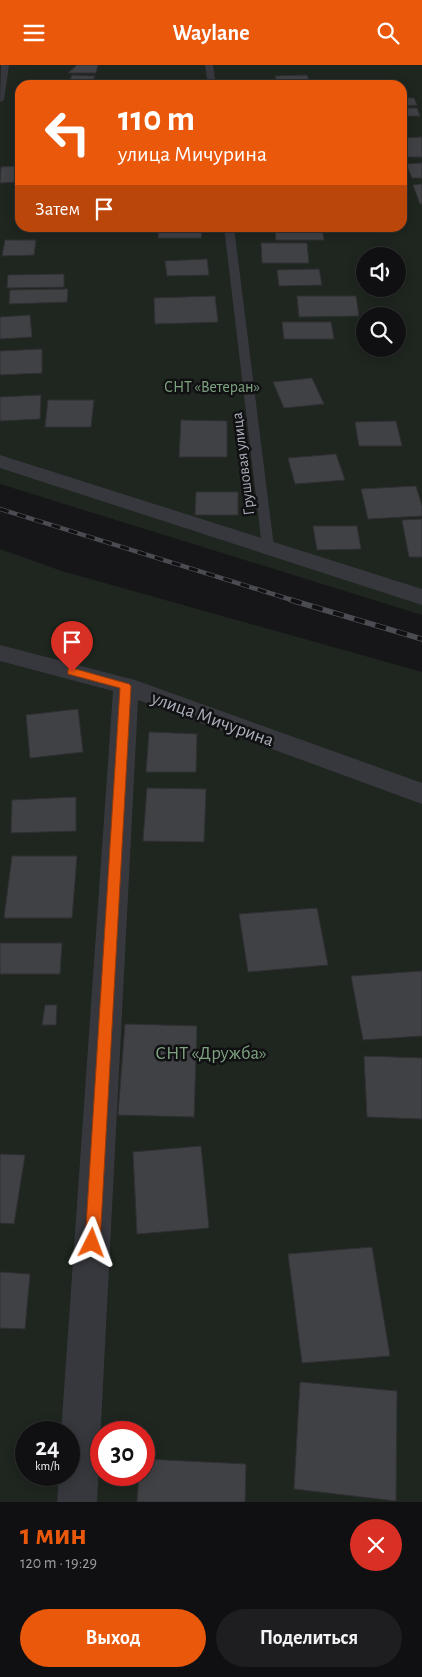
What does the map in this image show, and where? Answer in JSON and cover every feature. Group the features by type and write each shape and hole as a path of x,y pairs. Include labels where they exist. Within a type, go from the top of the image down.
{"street":[{"path":"0,461 422,597"},
{"name":"улица Мичурина","path":"0,653 126,686 422,794"},
{"path":"77,1502 126,686"}],"lane":[{"path":"0,100 5,65"},
{"path":"209,65 211,80"},
{"name":"Грушовая улица","path":"230,232 268,547"}],"green space":[{"name":"СНТ «Ветеран»","path":"0,65 422,65 422,615 0,484"},
{"name":"СНТ «Дружба»","path":"0,549 62,571 422,672 422,1502 0,1502"}],"building":[{"path":"77,65 98,65 96,73 68,73"},
{"path":"72,75 95,76 93,80 70,80"},
{"path":"307,75 309,80 277,80 275,76"},
{"path":"407,98 414,98 417,105 407,106"},
{"path":"407,108 417,108 420,116 407,116"},
{"path":"422,137 422,157 407,157 407,138"},
{"path":"422,163 422,178 412,178 407,164"},
{"path":"15,166 15,182 0,183 1,167"},
{"path":"422,184 422,204 420,204 413,185"},
{"path":"159,232 202,232 201,238 158,238"},
{"path":"275,232 323,232 324,240 276,240"},
{"path":"5,240 36,240 34,255 2,256"},
{"path":"261,243 307,243 309,263 262,263"},
{"path":"207,259 209,275 167,276 165,261"},
{"path":"319,269 322,285 279,286 277,270"},
{"path":"64,274 64,287 7,288 8,275"},
{"path":"68,289 67,302 9,304 10,290"},
{"path":"215,296 218,322 155,324 154,298"},
{"path":"297,296 356,296 358,307 356,307 356,316 299,317"},
{"path":"30,315 32,337 0,339 0,317"},
{"path":"282,322 331,322 334,339 284,339"},
{"path":"42,349 42,373 0,375 0,351"},
{"path":"312,378 324,404 284,408 273,382"},
{"path":"41,395 40,419 0,421 0,397"},
{"path":"48,400 94,400 91,427 45,427"},
{"path":"181,420 227,421 227,457 179,457"},
{"path":"396,421 402,446 359,446 355,422"},
{"path":"336,454 345,480 295,484 288,458"},
{"path":"416,486 422,506 422,516 368,519 361,489"},
{"path":"196,492 238,492 238,515 195,515"},
{"path":"422,519 422,557 409,557 402,520"},
{"path":"313,526 357,526 361,549 317,550"},
{"path":"78,709 83,752 30,758 26,715"},
{"path":"149,732 197,734 196,772 146,772"},
{"path":"147,788 206,789 204,842 143,841"},
{"path":"76,797 76,831 11,833 12,800"},
{"path":"12,856 77,856 72,918 4,918"},
{"path":"317,908 328,965 248,972 239,914"},
{"path":"0,943 62,943 60,974 0,974"},
{"path":"422,971 422,1036 363,1040 351,976"},
{"path":"45,1005 57,1005 56,1025 42,1025"},
{"path":"125,1024 197,1026 194,1117 118,1115"},
{"path":"364,1056 422,1058 422,1119 367,1117"},
{"path":"201,1146 209,1228 137,1234 133,1152"},
{"path":"0,1154 25,1155 14,1224 0,1223"},
{"path":"372,1247 390,1356 302,1363 288,1254"},
{"path":"0,1272 30,1274 25,1329 0,1328"},
{"path":"300,1382 397,1391 396,1501 294,1489"},
{"path":"155,1460 246,1464 245,1502 137,1502 138,1486 155,1486"}],"railway":[{"path":"0,509 295,601"},
{"path":"291,600 422,639"}],"route":[{"path":"72,672 126,686 92,1243"}]}
